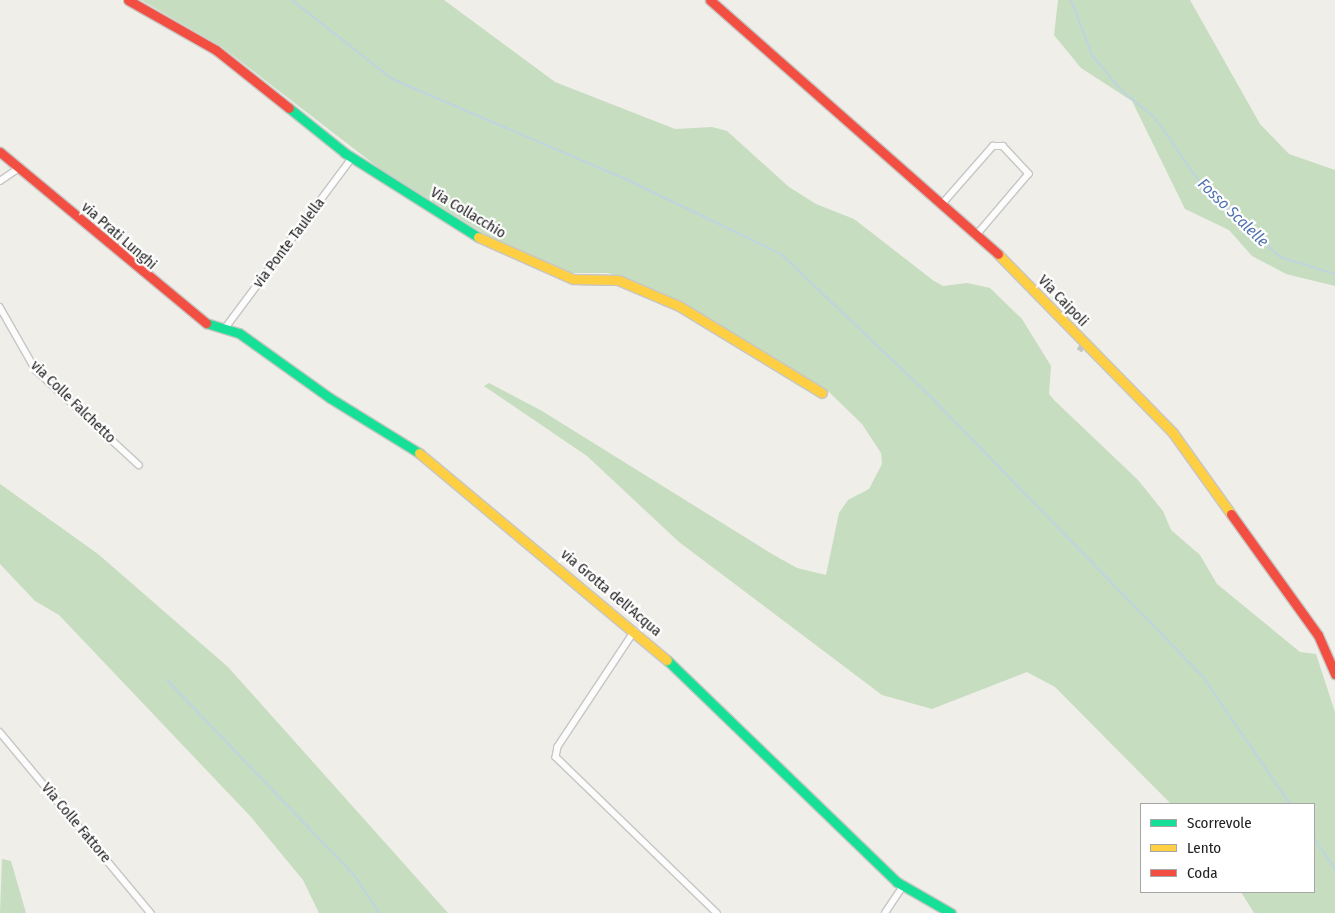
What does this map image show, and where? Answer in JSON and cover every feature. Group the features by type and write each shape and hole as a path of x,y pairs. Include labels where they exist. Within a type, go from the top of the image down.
{"street":[{"name":"Via Collacchio","path":"128,0 216,50 352,158 496,247 572,279 618,280 679,306 822,393"},
{"name":"Via Caipoli","path":"710,0 977,235 1184,446 1318,635 1335,674"},
{"path":"942,204 994,145 1009,152 1028,169 1029,176 977,235"},
{"name":"via Prati Lunghi","path":"0,152 191,316 204,324 226,328"},
{"name":"via Ponte Taulella","path":"226,328 352,158"},
{"path":"0,182 19,168"},
{"name":"via Colle Falchetto","path":"0,307 36,370 140,464"},
{"name":"via Grotta dell'Acqua","path":"226,328 414,448 636,630 903,886 951,913"},
{"path":"636,630 558,747 556,757 717,913"},
{"name":"Via Colle Fattore","path":"0,732 151,913"},
{"path":"885,913 903,886"}],"green space":[{"path":"141,0 444,0 555,82 675,129 712,127 727,131 789,187 816,204 854,219 934,281 943,286 967,283 990,288 1022,319 1051,366 1049,394 1138,480 1163,511 1171,530 1200,555 1217,584 1300,652 1316,654 1335,712 1335,913 1254,913 1242,893 1315,893 1315,803 1170,803 1055,687 1027,672 932,709 882,695 679,542 587,456 484,386 489,383 542,411 797,568 826,575 839,513 848,500 869,489 882,464 881,453 862,424 828,391 660,292 608,273 569,273 491,238 379,168 222,47"},
{"path":"1058,0 1190,0 1260,124 1289,154 1335,170 1335,286 1286,274 1252,256 1229,230 1185,209 1132,101 1081,68 1054,35"},
{"path":"0,484 98,554 228,667 448,913 319,913 303,880 251,817 59,615 35,601 0,564"},
{"path":"2,859 11,861 26,913 0,913"}],"waterway":[{"path":"292,0 392,79 630,181 781,254 929,395 1203,677 1289,803"},
{"name":"Fosso Scalelle","path":"1071,0 1092,55 1120,89 1155,118 1201,184 1280,257 1335,274"},
{"path":"167,680 355,876 379,913"},
{"path":"1315,839 1335,869"}],"tunnel":[{"path":"1079,351 1087,338"}],"traffic: fast":[{"path":"289,108 345,153 478,237"},
{"path":"206,323 239,333 330,398 419,453"},
{"path":"667,660 897,882 951,913"}],"traffic: slow":[{"path":"478,237 573,279 618,280 679,306 822,393"},
{"path":"998,254 1173,433 1231,514"},
{"path":"419,453 667,660"}],"traffic: jam":[{"path":"128,0 216,50 289,108"},
{"path":"710,0 998,254"},
{"path":"0,152 206,323"},
{"path":"1231,514 1318,635 1335,674"}]}
